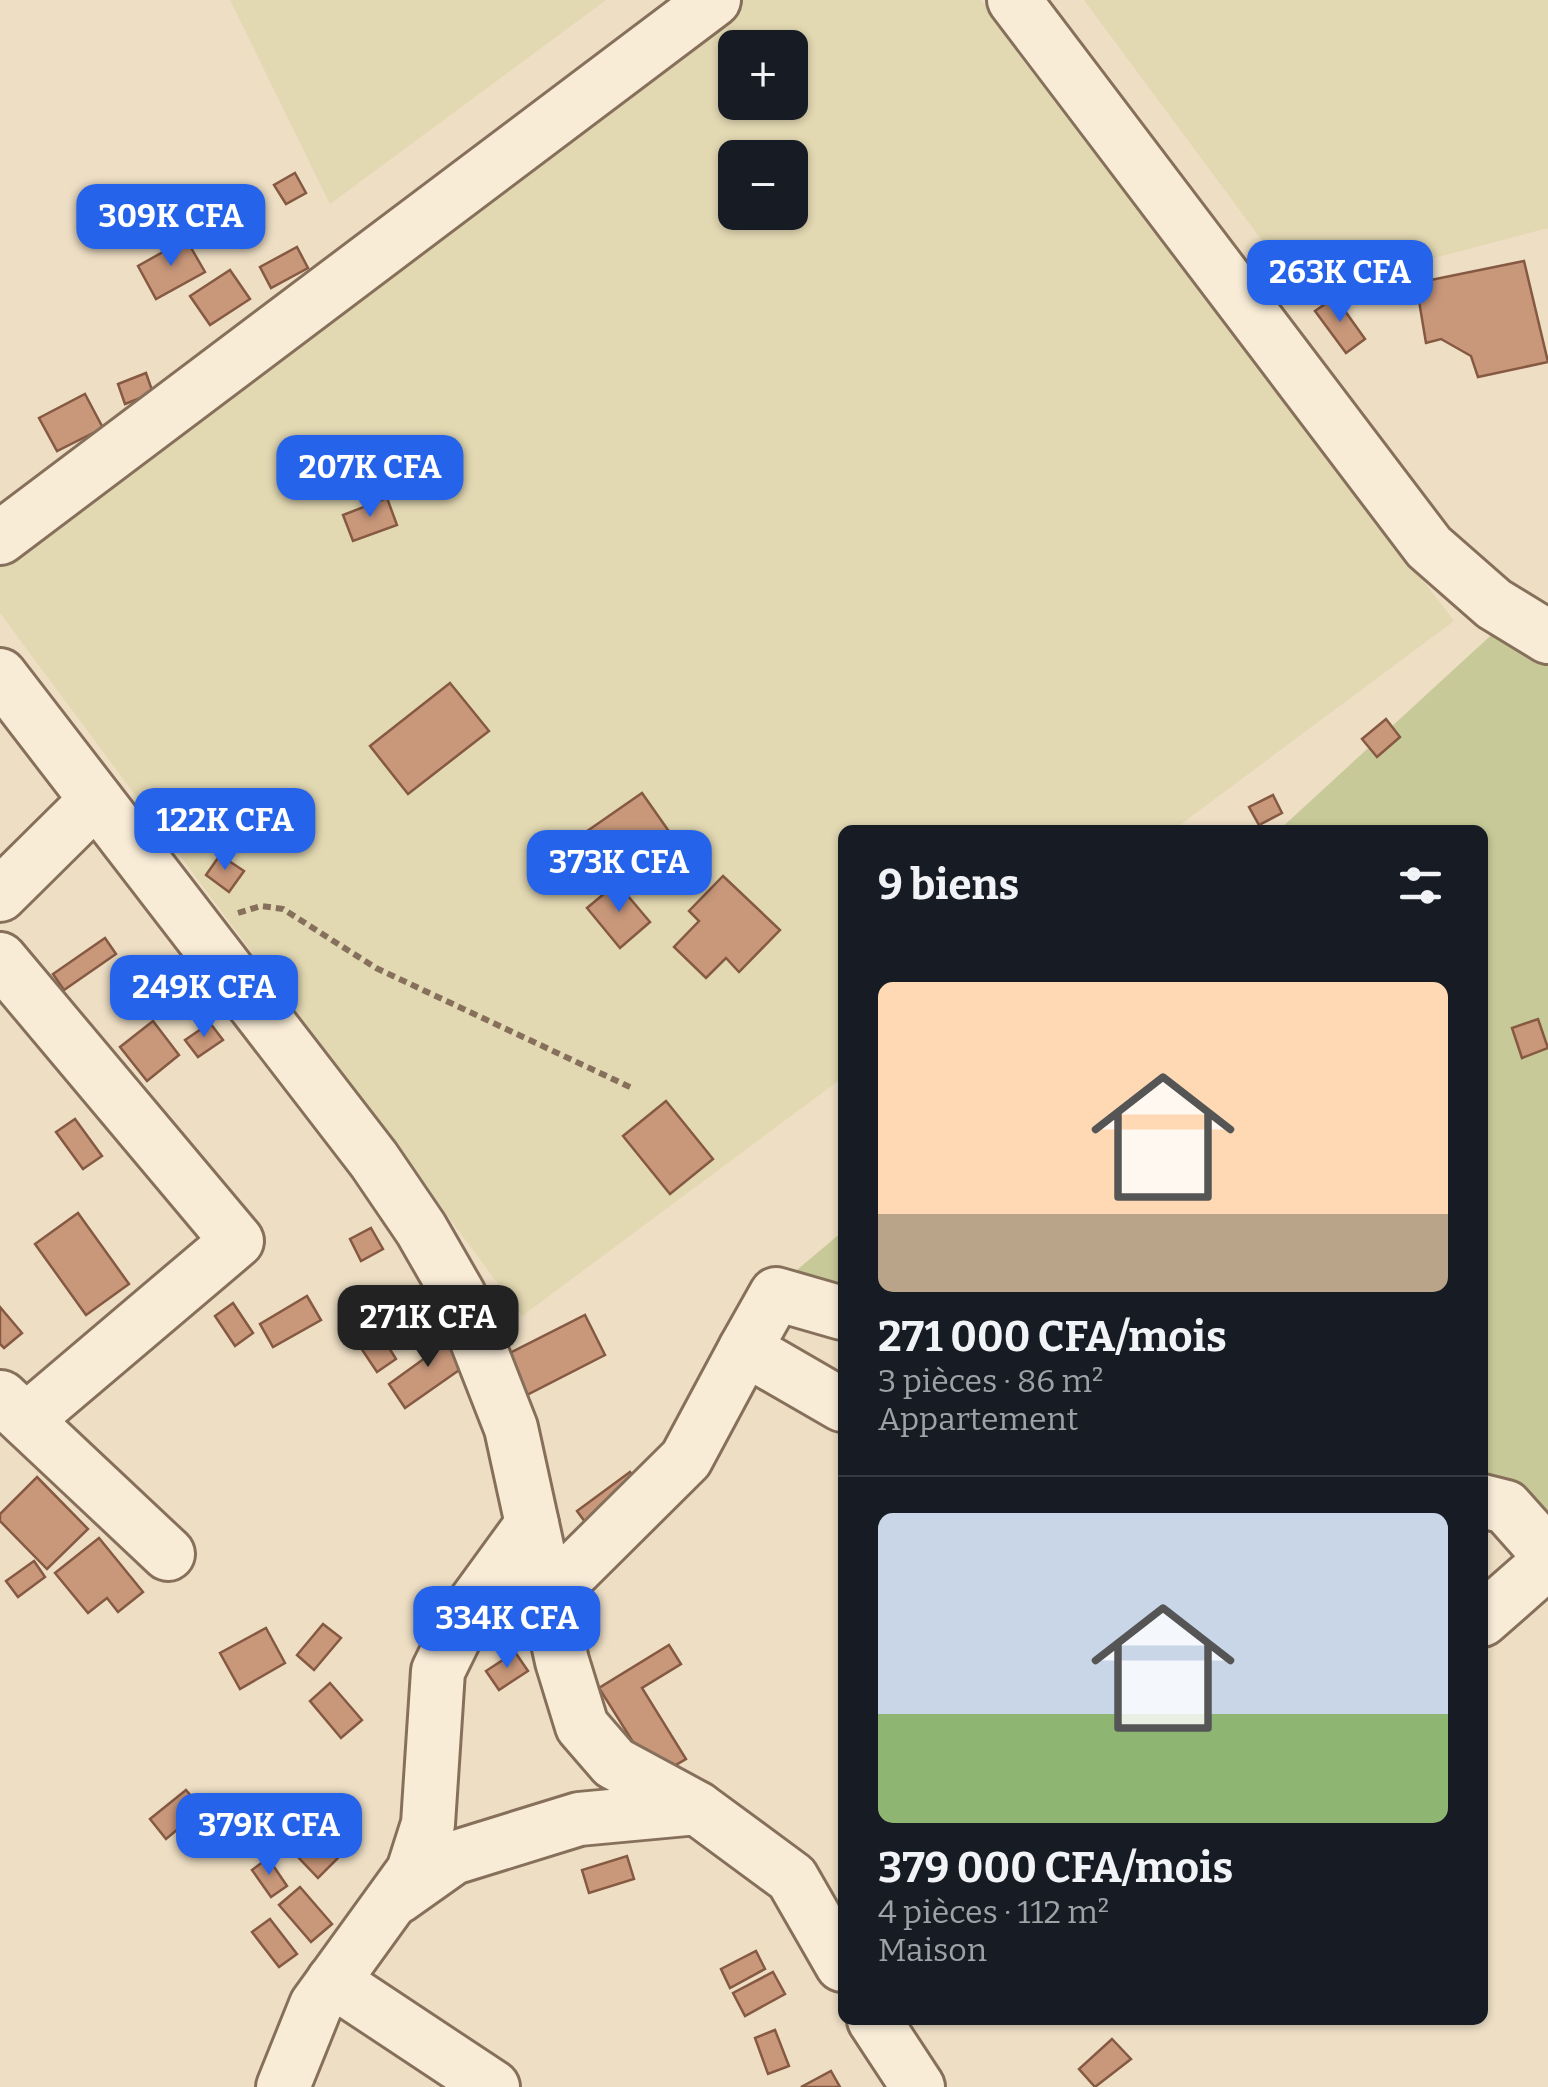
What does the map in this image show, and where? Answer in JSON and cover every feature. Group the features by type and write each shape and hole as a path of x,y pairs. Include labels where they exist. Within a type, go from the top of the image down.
{"street":[{"path":"0,538 714,0"},
{"path":"1014,0 1428,547 1494,604 1548,638"},
{"path":"0,674 374,1160 421,1228 459,1295 511,1428 562,1661 582,1726 614,1763 698,1808 792,1878 838,1958"},
{"path":"0,896 96,800"},
{"path":"0,959 237,1241 13,1408 168,1554"},
{"path":"548,1596 686,1458 776,1294 838,1313"},
{"path":"745,1349 838,1403"},
{"path":"1488,1502 1506,1507 1548,1554"},
{"path":"284,2087 316,2005 413,1871 428,1824 438,1671 464,1616 532,1524"},
{"path":"1488,1615 1548,1562"},
{"path":"392,1901 453,1858 579,1818 698,1808"},
{"path":"333,1981 493,2087"}],"path":[{"path":"194,927 261,906 283,910 376,968 632,1088"}],"shaded area":[{"path":"230,0 606,0 330,204"},
{"path":"728,0 981,0 1454,621 1180,825 838,825 838,1081 522,1316 0,613 0,546"},
{"path":"1084,0 1548,0 1548,228 1301,293"}],"green space":[{"path":"1500,627 1548,658 1545,1515 1488,1483 1488,825 1284,825"},
{"path":"838,1235 838,1296 785,1280"}],"building":[{"path":"295,173 306,193 286,204 274,185"},
{"path":"186,239 205,272 156,299 138,266"},
{"path":"297,247 308,268 271,288 260,267"},
{"path":"1524,261 1548,362 1478,377 1471,356 1441,339 1426,343 1416,283"},
{"path":"230,270 250,299 210,325 190,296"},
{"path":"1335,297 1365,339 1346,353 1315,311"},
{"path":"146,373 153,393 125,404 118,384"},
{"path":"85,394 103,428 57,451 39,418"},
{"path":"387,498 397,525 353,541 343,515"},
{"path":"450,683 489,731 408,794 370,746"},
{"path":"1386,719 1400,737 1377,757 1362,739"},
{"path":"642,793 668,830 606,873 580,836"},
{"path":"1273,795 1282,813 1259,825 1249,807"},
{"path":"220,855 244,871 229,892 206,875"},
{"path":"723,876 780,930 739,972 726,958 706,978 674,947 699,921 689,911"},
{"path":"617,883 650,922 620,948 587,908"},
{"path":"105,938 116,954 64,990 53,974"},
{"path":"1538,1019 1548,1048 1522,1058 1512,1028"},
{"path":"153,1021 179,1055 147,1081 120,1047"},
{"path":"210,1023 223,1040 198,1057 185,1040"},
{"path":"666,1101 713,1159 670,1194 623,1136"},
{"path":"75,1119 102,1156 83,1169 56,1132"},
{"path":"78,1213 129,1284 86,1315 35,1244"},
{"path":"371,1228 383,1249 361,1261 350,1239"},
{"path":"307,1296 321,1320 273,1347 260,1324"},
{"path":"233,1303 253,1333 235,1346 215,1316"},
{"path":"0,1307 22,1333 4,1348 0,1344"},
{"path":"585,1315 605,1355 515,1401 494,1361"},
{"path":"439,1330 465,1366 405,1408 389,1384 425,1358 416,1346"},
{"path":"381,1335 396,1359 377,1372 361,1348"},
{"path":"630,1472 650,1497 596,1537 577,1511"},
{"path":"37,1477 88,1529 47,1569 0,1521 0,1514"},
{"path":"99,1538 143,1592 118,1612 107,1598 88,1613 55,1573"},
{"path":"34,1561 45,1577 18,1597 6,1581"},
{"path":"323,1624 341,1638 314,1670 297,1655"},
{"path":"266,1628 285,1663 240,1689 220,1653"},
{"path":"669,1645 681,1664 642,1688 686,1759 655,1777 599,1688"},
{"path":"515,1652 528,1671 499,1690 486,1671"},
{"path":"330,1683 362,1720 341,1738 310,1701"},
{"path":"186,1790 202,1809 166,1839 150,1819"},
{"path":"330,1823 352,1844 318,1878 297,1856"},
{"path":"627,1856 634,1879 589,1893 582,1870"},
{"path":"268,1858 287,1886 271,1897 252,1870"},
{"path":"300,1887 332,1924 311,1942 279,1905"},
{"path":"270,1919 297,1954 279,1967 252,1932"},
{"path":"756,1951 765,1969 730,1988 721,1969"},
{"path":"773,1972 785,1994 745,2016 733,1993"},
{"path":"775,2030 789,2066 768,2074 755,2038"},
{"path":"1112,2039 1131,2059 1095,2087 1079,2069"},
{"path":"831,2071 840,2087 801,2087"}]}
